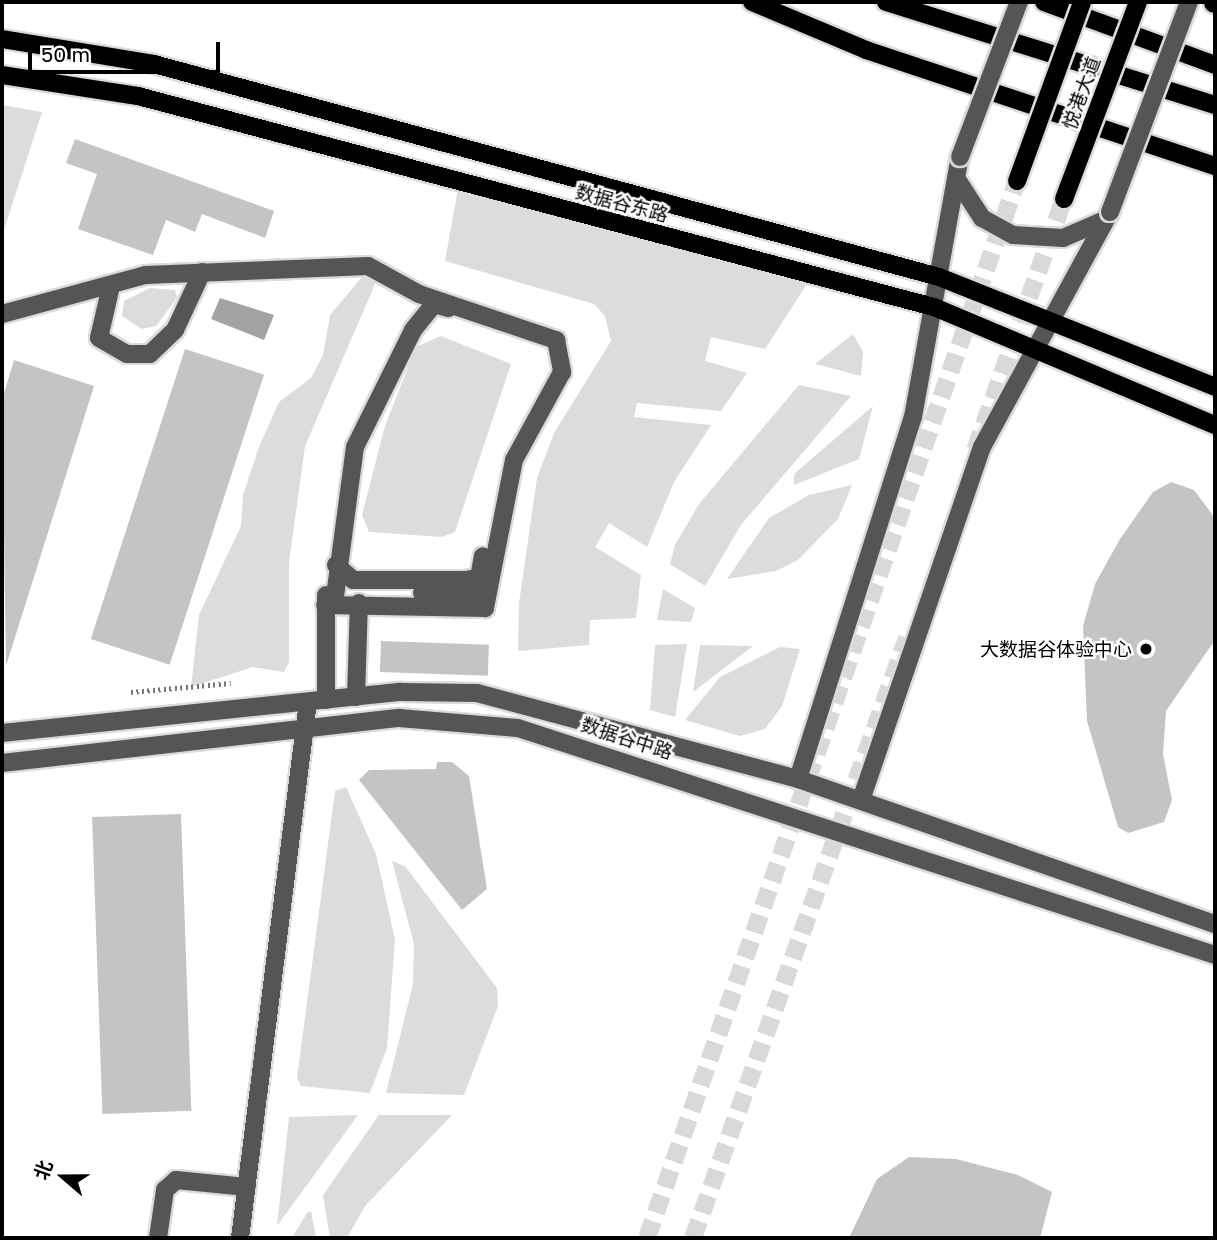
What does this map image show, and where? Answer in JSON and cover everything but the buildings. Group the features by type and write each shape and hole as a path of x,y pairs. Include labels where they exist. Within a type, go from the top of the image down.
{"main road":[{"path":"752,2 866,50 1215,166"},
{"path":"886,2 1215,105"},
{"path":"1044,2 1215,65"},
{"name":"悦港大道","path":"1017,181 1082,2"},
{"name":"悦港大道","path":"1064,199 1138,2"},
{"name":"数据谷东路","path":"2,40 155,64 939,277 1052,319 1215,387"},
{"name":"数据谷东路","path":"2,75 138,96 934,307 1036,347 1215,425"}],"street":[{"path":"798,779 913,417 960,157 1019,2"},
{"path":"861,800 982,447 1107,216 1189,2"},
{"path":"957,178 982,218 1013,235 1063,238 1107,216"},
{"path":"2,314 146,275 368,266 419,293 534,330 562,349 562,372 514,460 503,495 485,608 331,600"},
{"path":"111,286 99,338 127,354 150,354 175,330 202,272"},
{"path":"331,600 333,509 347,447 374,378 419,293"},
{"path":"240,1238 309,733 317,701 336,565 355,447 398,354 434,304 550,342 558,358 499,488 479,578 353,580 336,565"},
{"path":"331,600 486,596"},
{"path":"356,697 359,603"},
{"name":"数据谷中路","path":"2,733 356,697 477,693 517,700 798,779 1215,924"},
{"name":"数据谷中路","path":"2,763 309,733 399,718 551,735 1215,955"},
{"path":"158,1238 165,1190 176,1180 247,1187"}],"path":[{"path":"131,692 231,683"}],"shaded area":[{"path":"2,105 42,112 2,236"},
{"path":"458,189 807,284 765,349 711,337 705,361 747,373 721,411 637,403 634,417 711,425 674,482 647,547 609,523 595,547 641,575 636,618 590,620 589,645 518,651 519,603 537,478 554,433 611,341 605,316 594,304 445,261"},
{"path":"362,277 376,282 305,446 289,562 289,662 284,672 253,667 191,687 199,615 241,526 243,495 259,447 279,402 311,378 323,355 330,315"},
{"path":"150,288 175,290 177,298 156,326 142,329 122,316 124,301"},
{"path":"220,298 274,315 264,340 211,319"},
{"path":"853,334 863,352 861,376 815,364"},
{"path":"441,336 511,364 455,532 442,537 369,532 362,515 385,426 416,347"},
{"path":"799,385 851,396 741,525 705,586 670,564 675,545 699,504"},
{"path":"873,406 859,459 794,485 794,474"},
{"path":"852,485 838,519 798,560 776,571 727,579 769,518 809,495"},
{"path":"663,589 695,608 691,622 657,620"},
{"path":"687,644 675,717 650,710 655,645"},
{"path":"700,645 753,646 693,692"},
{"path":"780,647 800,649 782,706 765,729 740,736 685,720 720,677"},
{"path":"346,787 376,854 395,940 387,1048 370,1093 301,1086 297,1078 335,791"},
{"path":"392,861 405,866 497,988 498,1006 464,1095 386,1093 413,984 414,944"},
{"path":"358,1115 277,1226 289,1117"},
{"path":"379,1115 452,1115 365,1206 347,1238 330,1238 323,1195"},
{"path":"311,1211 316,1238 292,1238 307,1213"}],"tunnel":[{"path":"647,1238 1017,181"},
{"path":"975,450 1064,199"},
{"path":"693,1238 907,638"}],"place":[{"name":"大数据谷体验中心","path":"1146,649"}]}
